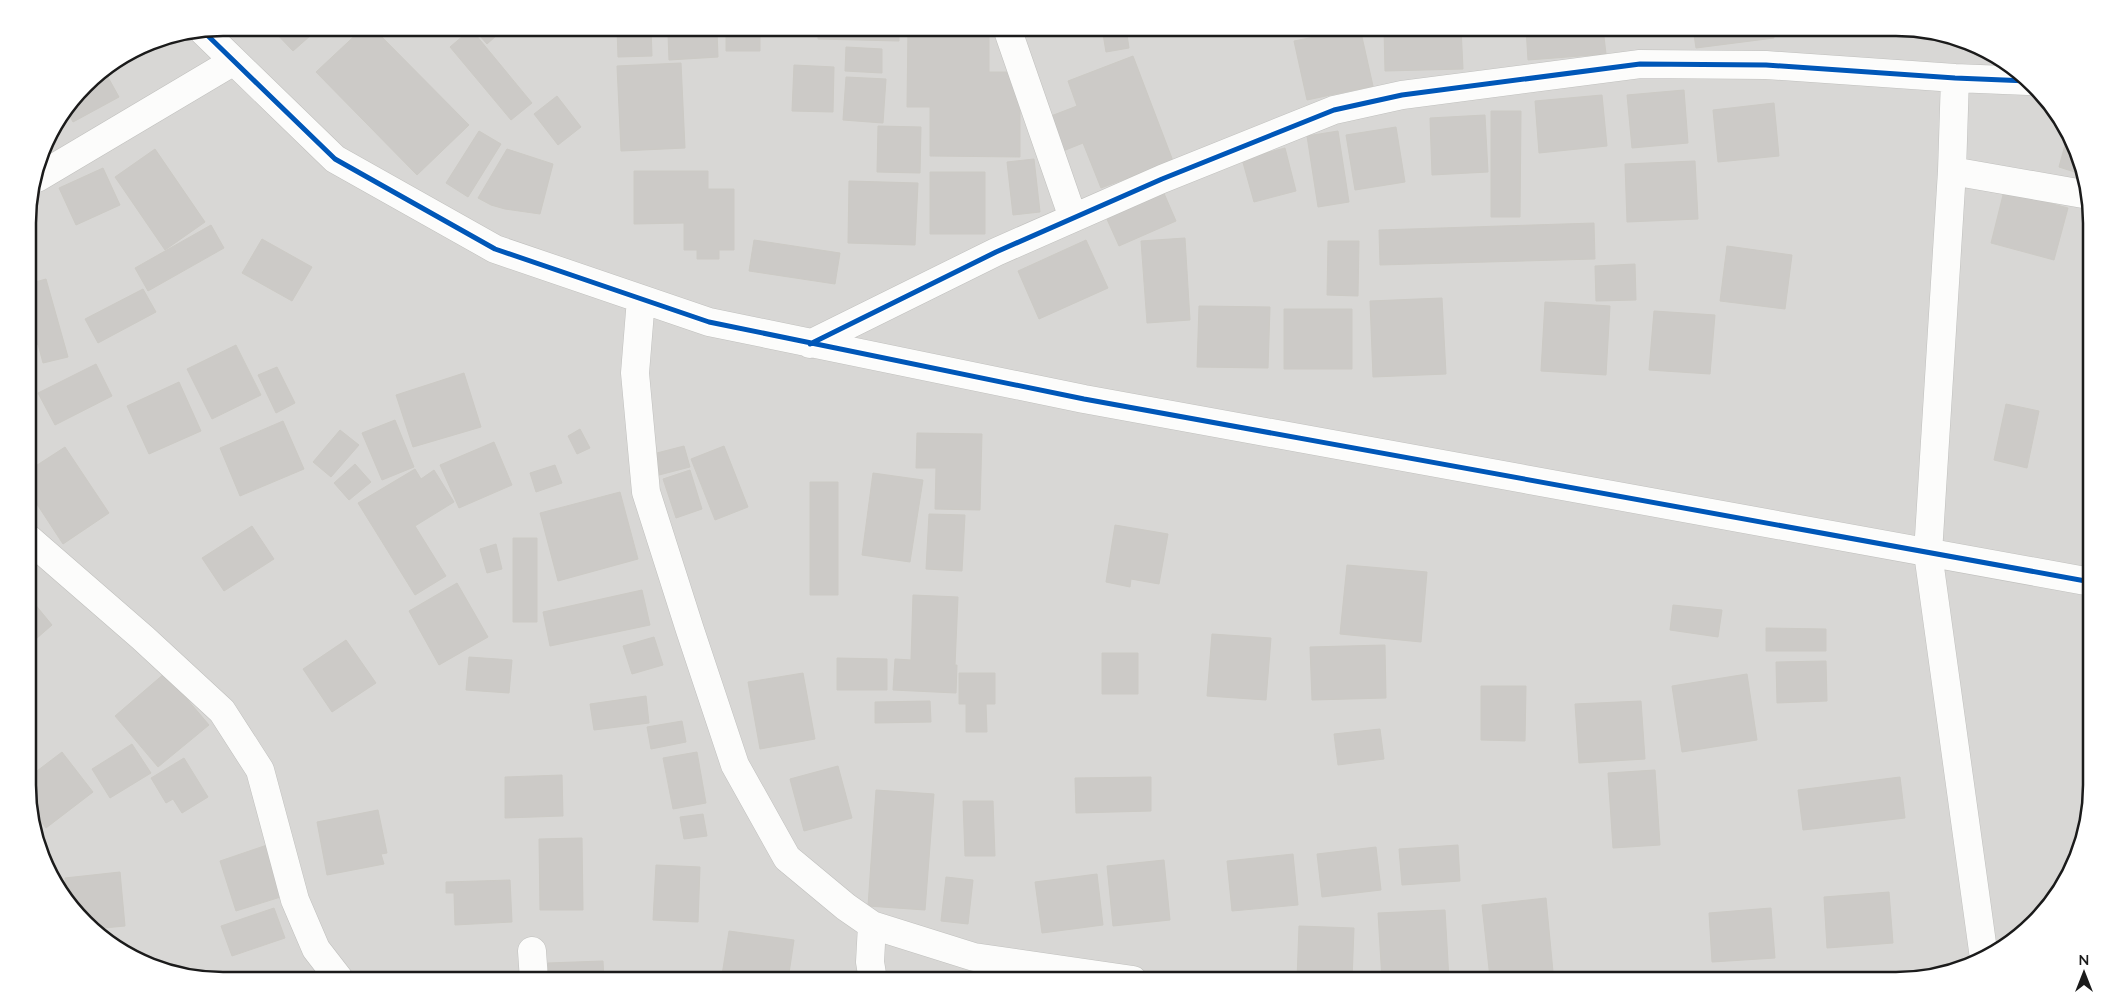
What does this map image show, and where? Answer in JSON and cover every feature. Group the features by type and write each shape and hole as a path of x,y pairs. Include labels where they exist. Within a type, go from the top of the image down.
{"street":[{"path":"1010,36 1073,218"},
{"path":"209,37 335,159 494,249 709,322 1084,400 2083,581"},
{"path":"43,174 234,61"},
{"path":"810,344 996,252 1162,179 1334,110 1402,95 1640,64 1766,65 2016,81"},
{"path":"1955,78 1952,170 1928,552 1983,950"},
{"path":"1952,170 2080,193"},
{"path":"641,299 635,373 646,492 735,765 787,858 872,925 974,957 1078,972"},
{"path":"36,545 143,638 222,711 260,770 294,900 316,949 334,972"},
{"path":"872,925 870,962 872,972"},
{"path":"532,951 533,972"}],"shaded area":[{"path":"1896,36 1932,40 1967,50 1989,61 2010,75 2044,109 2058,130 2069,152 2081,199 2083,223 2083,785 2079,821 2069,856 2058,878 2044,899 2028,917 2000,940 1956,962 1920,970 1896,972 223,972 187,968 152,958 130,947 109,933 75,899 61,878 50,856 38,809 36,785 36,223 40,187 50,152 68,119 91,91 119,68 152,50 187,40 211,37"}],"building":[{"path":"279,36 310,36 293,51"},
{"path":"354,36 381,36 469,125 417,175 316,72"},
{"path":"463,36 477,36 532,103 511,120 450,47"},
{"path":"480,36 496,36 487,44"},
{"path":"617,36 651,36 652,56 618,57"},
{"path":"668,36 717,36 718,57 669,60"},
{"path":"726,36 760,36 760,51 726,51"},
{"path":"818,36 899,36 899,41 818,39"},
{"path":"908,36 989,36 989,72 1020,72 1020,157 930,156 930,107 907,107"},
{"path":"1103,36 1127,36 1129,48 1106,52"},
{"path":"1319,36 1362,36 1373,86 1307,100 1294,41"},
{"path":"1384,36 1461,36 1463,69 1385,71"},
{"path":"1526,36 1604,36 1606,54 1528,60"},
{"path":"1694,36 1774,36 1774,38 1696,48"},
{"path":"846,47 882,49 882,73 845,71"},
{"path":"1133,56 1173,161 1101,188 1083,143 1063,151 1051,116 1077,106 1068,81"},
{"path":"681,63 685,148 621,151 617,66"},
{"path":"794,65 834,67 833,112 792,111"},
{"path":"108,76 119,97 73,122 70,116 75,109"},
{"path":"846,77 886,79 883,123 843,120"},
{"path":"1684,90 1688,143 1632,148 1627,95"},
{"path":"1602,95 1607,146 1539,153 1535,101"},
{"path":"557,96 581,127 558,145 534,114"},
{"path":"1774,103 1779,156 1718,162 1713,110"},
{"path":"1491,111 1521,111 1520,217 1491,217"},
{"path":"1485,115 1488,172 1432,175 1430,118"},
{"path":"878,126 921,127 920,173 877,172"},
{"path":"1396,127 1405,182 1355,190 1346,135"},
{"path":"479,131 501,144 468,197 446,183"},
{"path":"1338,131 1349,202 1318,207 1307,136"},
{"path":"2065,145 2075,172 2059,167"},
{"path":"1285,148 1296,191 1254,202 1242,159"},
{"path":"155,149 205,222 165,250 115,177"},
{"path":"507,149 553,164 540,214 505,209 491,205 478,198"},
{"path":"1034,159 1040,212 1013,215 1007,162"},
{"path":"1695,161 1698,219 1627,222 1625,164"},
{"path":"103,168 120,205 76,225 59,188"},
{"path":"634,171 708,171 708,189 734,189 734,250 719,250 719,259 697,259 697,250 684,250 684,223 634,224"},
{"path":"930,172 985,172 985,234 930,234"},
{"path":"849,181 918,183 915,245 848,243"},
{"path":"1163,191 1176,221 1119,246 1106,217"},
{"path":"2004,191 2068,208 2054,260 1991,243"},
{"path":"1594,223 1595,259 1380,265 1379,230"},
{"path":"211,225 224,248 148,291 135,268"},
{"path":"1185,238 1190,320 1147,323 1141,241"},
{"path":"262,239 312,267 292,301 242,273"},
{"path":"754,240 840,253 835,284 749,271"},
{"path":"1086,240 1108,288 1039,319 1018,271"},
{"path":"1328,241 1359,241 1358,296 1327,295"},
{"path":"1727,246 1792,255 1785,309 1720,301"},
{"path":"1635,264 1636,300 1596,301 1595,266"},
{"path":"46,279 68,357 43,363 38,344 36,345 36,282"},
{"path":"143,289 156,312 98,343 85,319"},
{"path":"1442,298 1446,374 1373,377 1370,301"},
{"path":"1545,302 1610,306 1606,375 1541,371"},
{"path":"1199,306 1270,307 1268,368 1197,367"},
{"path":"1284,309 1352,309 1352,369 1284,369"},
{"path":"1654,311 1715,315 1710,374 1649,370"},
{"path":"236,345 261,395 212,419 187,369"},
{"path":"96,364 112,396 55,425 38,393"},
{"path":"277,367 295,403 276,413 258,375"},
{"path":"464,373 481,427 413,447 396,395"},
{"path":"179,382 201,431 149,454 127,406"},
{"path":"2006,404 2039,411 2027,468 1994,460"},
{"path":"395,420 414,467 382,480 362,433"},
{"path":"283,421 304,469 240,496 220,448"},
{"path":"580,429 590,448 577,454 568,436"},
{"path":"340,430 359,445 331,477 313,462"},
{"path":"917,433 982,434 980,510 935,509 936,468 916,468"},
{"path":"494,442 512,485 459,508 440,465"},
{"path":"684,446 690,467 659,475 653,454"},
{"path":"724,446 748,507 715,520 691,459"},
{"path":"65,447 109,513 63,544 36,503 36,466"},
{"path":"355,464 371,482 349,500 334,483"},
{"path":"555,465 562,483 536,492 530,473"},
{"path":"415,469 421,479 434,470 454,502 415,526 446,576 415,595 358,503"},
{"path":"690,470 702,509 676,518 663,479"},
{"path":"873,473 923,480 910,562 862,555"},
{"path":"810,482 838,482 838,595 810,595"},
{"path":"620,492 638,559 558,581 540,513"},
{"path":"929,514 965,515 962,571 926,569"},
{"path":"1115,525 1168,534 1159,584 1131,579 1130,587 1106,582"},
{"path":"252,526 274,559 224,591 202,558"},
{"path":"513,538 537,538 537,622 513,622"},
{"path":"496,544 502,569 487,573 480,549"},
{"path":"1347,565 1427,572 1421,642 1340,634"},
{"path":"457,583 488,637 439,665 409,611"},
{"path":"642,590 650,625 550,646 543,612"},
{"path":"913,595 958,597 955,665 957,665 956,693 893,690 895,659 911,660"},
{"path":"1673,605 1722,610 1718,637 1670,630"},
{"path":"36,606 52,625 36,639"},
{"path":"1766,628 1826,629 1826,651 1766,651"},
{"path":"1212,634 1271,638 1266,700 1207,696"},
{"path":"654,637 663,665 632,674 623,646"},
{"path":"346,640 376,683 332,712 303,669"},
{"path":"1385,645 1386,698 1312,700 1310,647"},
{"path":"1102,653 1138,653 1138,694 1102,694"},
{"path":"469,657 512,660 509,693 466,690"},
{"path":"837,658 887,659 887,690 837,690"},
{"path":"1826,661 1827,701 1777,703 1776,662"},
{"path":"165,673 209,725 158,767 115,716"},
{"path":"803,673 815,739 760,749 748,682"},
{"path":"959,673 995,673 995,704 986,704 987,732 966,732 966,704 959,704"},
{"path":"1747,674 1757,740 1682,752 1672,686"},
{"path":"1481,686 1526,686 1525,741 1481,740"},
{"path":"646,696 649,723 594,730 590,704"},
{"path":"930,701 931,722 875,723 875,702"},
{"path":"1641,701 1645,759 1579,763 1575,704"},
{"path":"682,721 686,742 651,749 647,727"},
{"path":"1380,729 1384,759 1338,765 1334,734"},
{"path":"132,744 151,773 110,798 92,769"},
{"path":"62,752 93,792 46,828 40,820 36,772"},
{"path":"697,752 706,803 673,809 663,758"},
{"path":"184,758 208,797 182,813 173,799 166,803 151,778"},
{"path":"838,766 852,818 804,831 790,779"},
{"path":"1655,770 1660,845 1613,848 1608,773"},
{"path":"562,775 563,816 505,818 505,777"},
{"path":"1151,777 1151,811 1076,813 1075,778"},
{"path":"1900,777 1905,818 1803,830 1798,790"},
{"path":"876,790 934,794 925,910 868,906"},
{"path":"963,801 993,801 995,856 965,856"},
{"path":"378,810 387,853 381,854 384,864 327,875 317,822"},
{"path":"703,814 707,836 684,839 680,817"},
{"path":"582,838 583,910 540,910 539,839"},
{"path":"270,844 287,895 236,911 220,861"},
{"path":"1458,845 1460,881 1402,885 1399,849"},
{"path":"1376,847 1381,890 1322,897 1317,854"},
{"path":"1293,854 1298,905 1232,911 1227,861"},
{"path":"1164,860 1170,920 1113,926 1107,866"},
{"path":"656,865 700,867 698,922 653,920"},
{"path":"120,872 125,926 103,928 75,899 66,886 65,878"},
{"path":"1097,874 1103,925 1042,933 1035,882"},
{"path":"946,877 973,880 968,924 941,921"},
{"path":"510,880 512,922 455,925 454,893 446,893 446,882"},
{"path":"1889,892 1893,943 1827,948 1824,897"},
{"path":"1546,898 1553,972 1489,972 1482,905"},
{"path":"274,908 285,938 232,956 221,926"},
{"path":"1771,908 1775,958 1712,962 1709,913"},
{"path":"1445,910 1449,972 1382,972 1378,913"},
{"path":"1299,926 1354,928 1352,972 1297,972"},
{"path":"729,931 794,940 789,972 722,972"},
{"path":"603,961 604,972 549,972 548,963"}],"cycle path":[{"path":"209,37 335,159 495,249 709,322 1084,399 2083,581"},
{"path":"810,344 996,252 1162,179 1334,110 1402,95 1640,64 1766,65 2016,81"}]}
